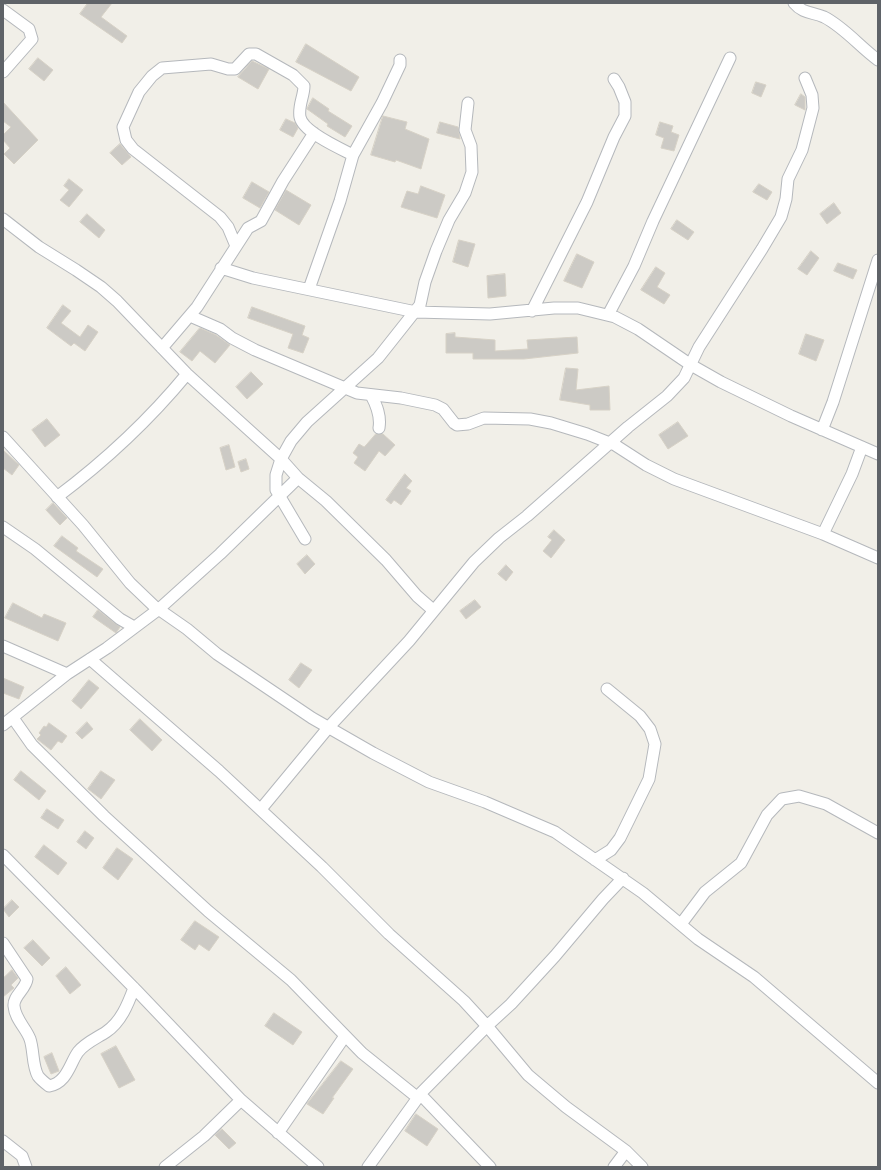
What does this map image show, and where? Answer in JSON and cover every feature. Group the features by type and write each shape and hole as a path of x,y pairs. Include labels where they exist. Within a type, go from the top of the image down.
{"street":[{"path":"794,3 806,13 822,16 832,21 878,60"},
{"path":"3,10 28,29 32,37 30,44 3,72"},
{"path":"236,246 228,227 220,217 150,163 126,142 123,130 124,124 133,103 145,84 162,68 211,64 228,69 235,69 249,54 256,54 294,75 304,86 300,109 302,122 314,133 353,155"},
{"path":"608,316 634,266 653,221 730,58"},
{"path":"309,290 340,201 353,155 382,103 400,65 400,60"},
{"path":"260,810 328,728 395,656 433,610 488,548 666,396 684,378 699,347 781,217 786,199 788,179 802,150 812,114 812,95 805,78"},
{"path":"532,310 587,202 614,137 625,116 624,102 619,87 614,80"},
{"path":"304,539 276,490 281,459 291,441 306,422 378,358 416,312 420,305 425,282 436,251 449,220 465,193 471,175 472,156 465,130 468,103"},
{"path":"162,348 190,316 251,225 258,224 261,221 283,181 314,133"},
{"path":"3,219 39,247 101,287 132,316 187,374 281,459 298,478 386,560 417,596 433,610"},
{"path":"822,430 833,402 878,260"},
{"path":"221,268 253,278 416,312 490,314 578,308 608,316 624,321 691,365 736,389 822,430 878,454"},
{"path":"190,316 220,329 232,338 255,350 358,393 401,398 435,405 443,409 454,423 460,425 468,424 484,418 535,420 551,423 610,443 646,465 674,479 823,534 878,558"},
{"path":"57,497 125,440 147,419 187,374"},
{"path":"371,395 378,409 380,419 379,428"},
{"path":"3,436 83,524 130,582 159,609 187,629 217,654 328,728 429,782 485,802 551,830 623,878 703,942 754,977 878,1083"},
{"path":"823,534 852,474 862,447"},
{"path":"3,725 67,674 159,609 220,554 298,478"},
{"path":"3,527 34,549 120,619 134,627"},
{"path":"3,646 67,674"},
{"path":"90,659 219,771 322,867 389,934 464,1001 528,1075 566,1107 626,1151 642,1167"},
{"path":"595,860 611,850 620,838 646,785 655,744 650,729 640,716 607,689"},
{"path":"13,718 32,745 89,802 208,911 291,980 362,1053 419,1096 490,1167"},
{"path":"681,924 705,892 740,864 767,815 777,802 782,799 799,796 826,804 878,833"},
{"path":"3,855 134,988 241,1100 318,1167"},
{"path":"368,1167 395,1132 419,1096 487,1026 511,1004 536,977 602,899 623,878"},
{"path":"3,942 27,979 25,986 16,998 14,1005 17,1017 31,1041 37,1074 41,1080 50,1086 66,1074 81,1048 107,1032 118,1020 134,988"},
{"path":"278,1132 345,1036"},
{"path":"166,1167 204,1136 241,1100"},
{"path":"3,1141 22,1156 26,1167"},
{"path":"614,1167 626,1151"}],"building":[{"path":"88,3 112,3 101,17 127,36 122,43 80,14"},
{"path":"306,44 359,77 351,91 296,62"},
{"path":"38,58 53,70 44,81 29,69"},
{"path":"252,61 269,69 258,89 238,77"},
{"path":"756,82 766,85 761,97 752,93"},
{"path":"801,94 805,97 805,110 795,105"},
{"path":"313,98 329,109 328,111 352,126 345,137 327,126 328,124 307,109"},
{"path":"3,102 38,140 14,164 4,154 10,148 3,140 3,135 11,127 3,121"},
{"path":"383,116 407,122 405,129 429,139 421,169 396,160 395,162 371,155"},
{"path":"286,119 295,123 298,128 293,137 280,130"},
{"path":"440,122 458,127 460,139 437,133"},
{"path":"660,122 673,126 671,132 679,135 674,151 661,148 664,138 656,135"},
{"path":"120,144 131,157 122,165 110,153"},
{"path":"69,179 83,190 69,207 60,200 69,190 64,186"},
{"path":"252,182 269,192 260,208 243,198"},
{"path":"759,184 772,192 767,200 753,192"},
{"path":"421,186 445,195 437,218 401,207 407,191 418,194"},
{"path":"286,190 311,205 299,225 275,210"},
{"path":"834,203 841,213 827,224 820,214"},
{"path":"87,214 105,230 99,238 80,222"},
{"path":"677,220 694,232 688,240 671,229"},
{"path":"459,240 475,244 468,267 453,262"},
{"path":"811,251 819,258 807,275 798,269"},
{"path":"577,254 594,262 582,288 564,281"},
{"path":"838,263 857,270 853,279 834,271"},
{"path":"656,267 665,273 657,287 670,295 664,304 641,290"},
{"path":"505,274 506,296 488,298 487,276"},
{"path":"63,305 71,311 61,323 80,337 88,325 98,332 85,351 74,343 71,346 47,328"},
{"path":"252,307 305,326 302,335 309,338 303,353 288,348 293,334 248,318"},
{"path":"200,328 216,335 230,345 215,363 200,351 192,361 180,352"},
{"path":"455,333 455,337 495,340 495,351 528,349 527,340 577,337 578,353 524,359 473,359 473,353 446,353 446,334"},
{"path":"806,334 824,340 816,361 799,354"},
{"path":"566,368 578,369 576,390 609,386 610,410 590,410 590,405 560,400"},
{"path":"251,372 263,384 247,399 236,387"},
{"path":"47,419 60,435 45,447 32,430"},
{"path":"678,422 688,436 668,449 659,435"},
{"path":"376,434 383,434 395,445 385,456 379,451 365,471 354,463 358,457 353,453 359,444 364,447"},
{"path":"229,445 235,467 226,470 220,448"},
{"path":"3,450 19,465 12,475 3,468"},
{"path":"246,459 249,469 241,472 238,462"},
{"path":"405,474 412,481 406,488 411,491 401,505 394,500 391,504 386,500"},
{"path":"53,503 67,518 60,525 46,510"},
{"path":"554,530 565,540 551,558 543,551 552,540 548,537"},
{"path":"62,536 78,548 76,551 103,569 97,577 54,546"},
{"path":"307,555 315,564 305,574 297,564"},
{"path":"506,565 513,572 506,581 498,574"},
{"path":"475,600 481,607 466,619 460,611"},
{"path":"13,603 42,618 44,614 66,623 58,641 5,618"},
{"path":"98,610 120,627 116,633 93,617"},
{"path":"301,663 312,670 299,688 289,680"},
{"path":"3,678 24,687 19,699 3,693"},
{"path":"89,680 99,688 81,709 72,701"},
{"path":"140,719 162,740 152,751 130,730"},
{"path":"87,722 93,729 82,739 76,733"},
{"path":"49,723 67,736 62,743 58,741 51,750 37,739 41,735 39,733 44,726 46,727"},
{"path":"21,771 46,791 39,800 14,780"},
{"path":"101,771 115,780 101,799 88,789"},
{"path":"47,809 64,820 58,829 41,818"},
{"path":"85,831 94,838 86,849 77,842"},
{"path":"44,845 67,863 58,875 35,857"},
{"path":"117,848 133,859 118,880 103,868"},
{"path":"12,900 19,907 9,917 3,909"},
{"path":"195,921 219,937 209,951 199,944 195,950 181,940"},
{"path":"33,940 50,958 42,966 24,948"},
{"path":"66,967 81,985 70,994 56,976"},
{"path":"12,970 18,978 11,985 14,988 3,997 3,975 4,977"},
{"path":"274,1013 302,1032 293,1045 265,1026"},
{"path":"116,1046 135,1080 119,1088 101,1054"},
{"path":"52,1053 59,1071 51,1074 44,1057"},
{"path":"341,1061 353,1069 332,1098 334,1098 323,1114 307,1104"},
{"path":"416,1114 438,1129 427,1146 405,1131"},
{"path":"222,1129 236,1143 229,1149 215,1135"}]}
